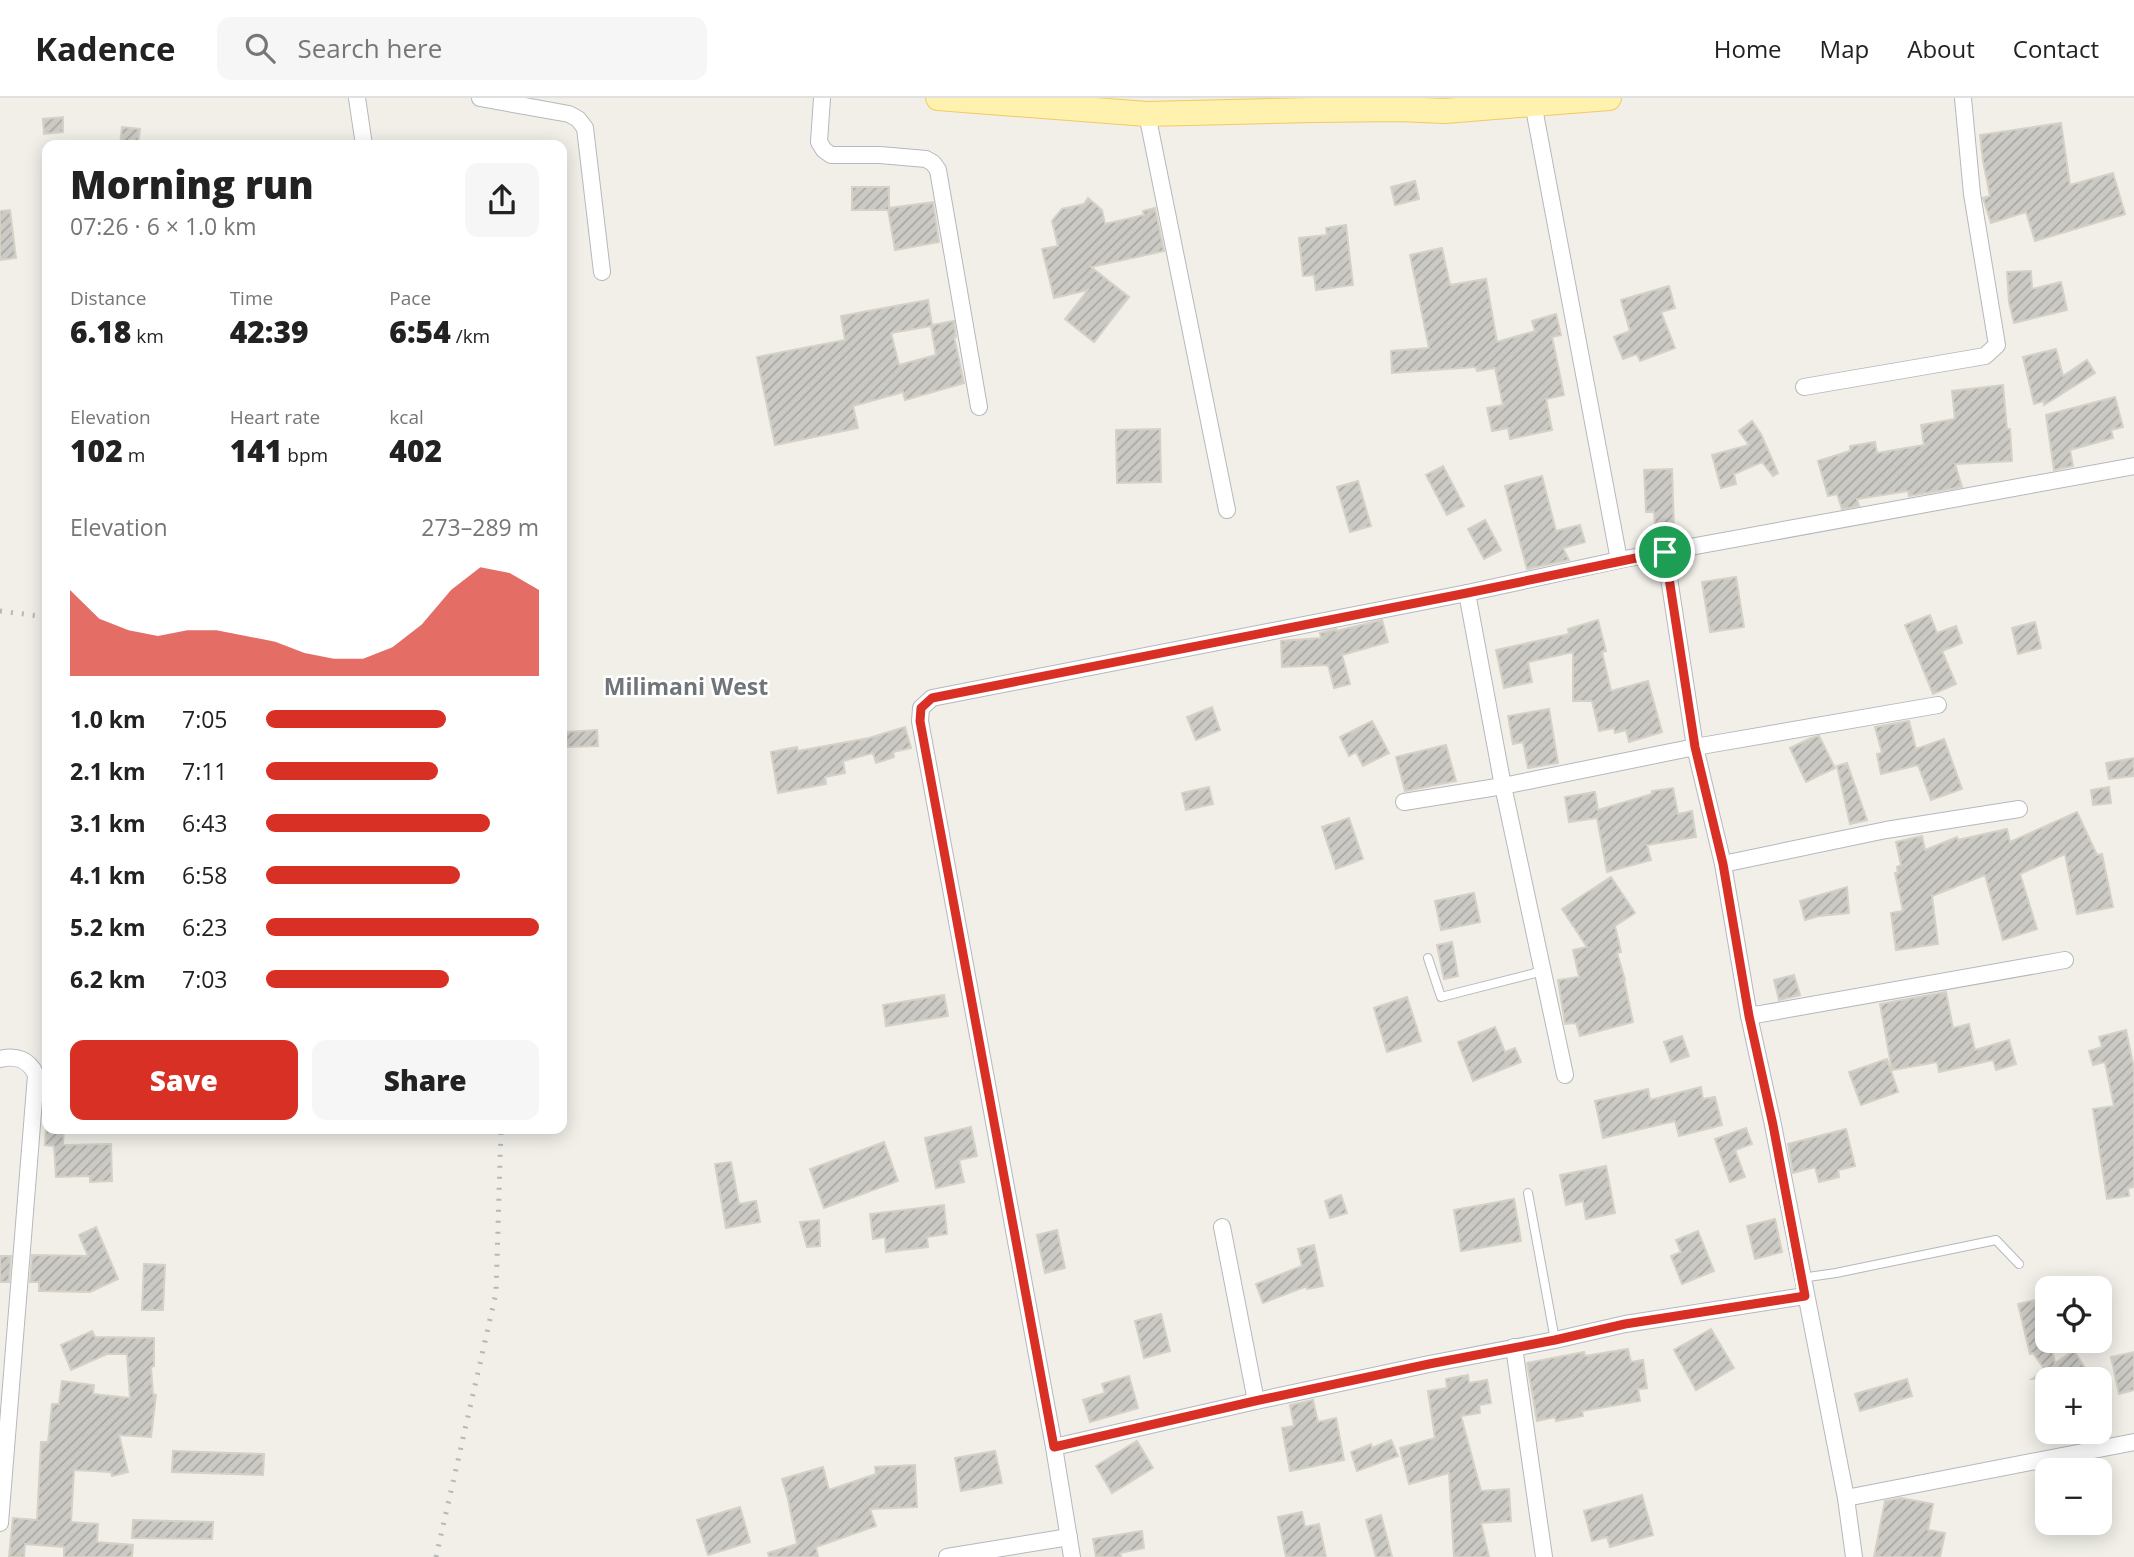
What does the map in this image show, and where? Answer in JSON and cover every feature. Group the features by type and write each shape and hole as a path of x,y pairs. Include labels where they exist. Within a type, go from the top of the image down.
{"main road":[{"path":"938,98 1147,114 1399,109 1445,111 1609,98"}],"street":[{"path":"357,98 363,140"},
{"path":"480,98 569,114 578,119 585,128 602,272"},
{"path":"822,98 819,142 831,155 926,159 938,170 979,407"},
{"path":"1804,387 1985,356 1997,345 1972,194 1963,98"},
{"path":"1532,103 1619,560"},
{"path":"1147,114 1227,510"},
{"path":"1072,1557 922,735 921,708 932,698 1467,593 1619,560 2134,466"},
{"path":"1665,552 1695,747 1723,864 1749,1016 1846,1498 1854,1557"},
{"path":"1467,593 1503,786 1565,1075"},
{"path":"1404,802 1503,786 1695,747 1938,705"},
{"path":"1723,864 1886,830 2019,809"},
{"path":"1749,1016 2065,960"},
{"path":"0,1059 9,1056 26,1061 36,1075 0,1523"},
{"path":"1222,1227 1255,1401"},
{"path":"1054,1447 1255,1401 1625,1324 1805,1296"},
{"path":"1514,1347 1544,1557"},
{"path":"1846,1498 2134,1442"},
{"path":"947,1557 1069,1537"}],"lane":[{"path":"1428,958 1441,997 1543,971"},
{"path":"1528,1193 1555,1340"},
{"path":"1801,1278 1996,1240 2019,1264"}],"building":[{"path":"63,117 63,132 44,134 43,119"},
{"path":"2061,123 2070,185 2113,173 2125,214 2035,241 2026,212 1991,223 1983,198 1990,196 1980,135"},
{"path":"122,127 140,129 139,140 121,140"},
{"path":"1415,181 1419,199 1395,205 1391,187"},
{"path":"852,187 889,187 889,208 933,202 939,242 895,250 888,210 852,210"},
{"path":"1088,198 1102,210 1105,224 1144,215 1143,211 1155,208 1164,251 1091,267 1129,297 1094,342 1065,319 1088,290 1054,298 1042,249 1058,246 1052,221 1062,209 1084,204"},
{"path":"10,210 16,258 0,260 0,211"},
{"path":"1346,225 1353,285 1316,290 1314,275 1303,276 1299,238 1327,235 1326,228"},
{"path":"1442,248 1450,285 1486,279 1497,342 1535,331 1532,321 1556,314 1561,335 1552,337 1564,395 1546,399 1552,430 1510,439 1508,428 1492,431 1487,408 1503,405 1495,368 1477,371 1476,367 1392,373 1391,351 1429,348 1410,255"},
{"path":"2031,271 2032,289 2061,282 2067,310 2014,323 2007,272"},
{"path":"1669,286 1675,308 1661,312 1675,348 1640,361 1637,354 1623,359 1614,337 1630,331 1621,300"},
{"path":"928,300 932,325 954,321 954,337 964,383 905,400 903,392 853,406 858,428 775,445 757,357 845,340 841,316","holes":["931,326 936,355 899,365 891,333"]},
{"path":"2056,349 2063,376 2087,360 2095,373 2044,405 2044,401 2034,404 2023,357"},
{"path":"2003,385 2012,461 1955,464 1962,487 1909,496 1908,491 1857,499 1859,506 1842,509 1837,494 1828,496 1818,461 1850,451 1850,446 1875,442 1877,453 1924,445 1921,425 1955,419 1952,391"},
{"path":"2115,397 2123,427 2111,430 2113,438 2070,450 2073,466 2054,470 2046,415"},
{"path":"1752,421 1761,434 1778,473 1773,476 1762,462 1734,474 1736,484 1721,488 1712,455 1749,445 1739,431"},
{"path":"1160,429 1161,482 1117,483 1116,430"},
{"path":"1443,466 1464,506 1447,515 1426,475"},
{"path":"1672,469 1674,528 1655,528 1654,512 1646,512 1644,470"},
{"path":"1542,476 1556,531 1580,525 1585,542 1563,548 1569,560 1527,569 1505,486"},
{"path":"1358,481 1371,526 1350,532 1337,487"},
{"path":"1485,520 1501,550 1484,559 1468,529"},
{"path":"1736,577 1744,627 1710,632 1702,582"},
{"path":"1930,615 1937,633 1956,626 1962,643 1942,651 1956,684 1933,694 1905,625"},
{"path":"1382,620 1388,642 1342,655 1350,684 1334,688 1328,665 1282,667 1281,641 1321,638 1320,633"},
{"path":"1598,620 1606,651 1602,652 1611,691 1648,681 1662,732 1629,742 1626,730 1615,733 1614,728 1599,731 1592,701 1573,701 1573,652 1528,662 1532,682 1504,688 1496,650 1569,634 1568,629"},
{"path":"2035,622 2041,648 2018,654 2012,628"},
{"path":"1212,707 1220,730 1196,740 1187,717"},
{"path":"1549,709 1558,763 1528,768 1523,742 1513,744 1508,716"},
{"path":"1372,721 1389,753 1363,766 1356,752 1349,756 1340,737"},
{"path":"1909,721 1916,749 1944,739 1962,789 1931,800 1918,765 1881,774 1877,754 1882,753 1875,727"},
{"path":"905,727 911,748 893,752 894,757 876,763 873,753 843,761 845,773 825,777 826,784 778,793 771,752 797,747 798,751 869,738"},
{"path":"597,730 598,746 567,747 567,732"},
{"path":"1819,736 1835,768 1806,782 1790,748"},
{"path":"1446,745 1456,781 1405,791 1396,757"},
{"path":"2134,758 2134,776 2109,779 2106,763"},
{"path":"1847,763 1867,820 1850,824 1837,766"},
{"path":"1209,787 1213,804 1186,810 1182,793"},
{"path":"2109,787 2111,803 2093,805 2091,790"},
{"path":"1673,788 1678,814 1692,811 1696,837 1647,845 1651,860 1607,872 1597,818 1569,822 1565,797 1595,792 1598,810 1652,794 1652,791"},
{"path":"2077,812 2097,855 2102,854 2113,907 2077,914 2065,854 2020,874 2037,929 2003,940 1985,875 1932,896 1938,944 1896,950 1891,913 1903,911 1895,873 1901,865 1896,842 1922,836 1925,850 1957,837 1958,840 2007,829 2010,842"},
{"path":"1349,818 1363,859 1336,869 1322,827"},
{"path":"1611,877 1635,913 1615,926 1621,952 1617,953 1633,1022 1580,1036 1576,1023 1565,1024 1558,980 1579,977 1573,950 1587,947 1562,909"},
{"path":"1847,887 1849,913 1805,920 1800,901"},
{"path":"1474,893 1480,922 1441,930 1435,901"},
{"path":"1452,942 1458,976 1444,979 1437,945"},
{"path":"1794,975 1800,995 1779,1000 1774,980"},
{"path":"1946,992 1953,1028 1969,1024 1975,1050 2009,1040 2016,1064 1996,1070 1993,1060 1939,1072 1937,1062 1892,1070 1880,1004"},
{"path":"944,995 948,1016 886,1026 883,1005"},
{"path":"1407,997 1421,1041 1387,1052 1374,1008"},
{"path":"1495,1027 1505,1052 1515,1048 1521,1062 1473,1081 1458,1042"},
{"path":"2126,1030 2134,1068 2134,1187 2128,1188 2129,1196 2107,1199 2093,1109 2114,1106 2105,1062 2093,1065 2089,1051 2102,1047 2099,1037"},
{"path":"1682,1036 1689,1056 1671,1062 1664,1042"},
{"path":"1887,1059 1898,1092 1861,1105 1849,1072"},
{"path":"1701,1087 1703,1099 1715,1097 1722,1125 1679,1136 1675,1121 1603,1138 1595,1101 1648,1089 1650,1100"},
{"path":"971,1127 977,1156 959,1160 964,1182 936,1188 925,1138"},
{"path":"1746,1128 1752,1144 1735,1150 1745,1177 1730,1182 1715,1139"},
{"path":"1846,1129 1855,1166 1838,1170 1839,1177 1819,1182 1815,1167 1793,1173 1788,1144"},
{"path":"46,1134 64,1134 63,1145 111,1144 112,1181 90,1182 90,1176 56,1177 54,1146 45,1145"},
{"path":"884,1142 898,1181 824,1208 810,1169"},
{"path":"731,1162 739,1204 756,1201 760,1222 726,1228 715,1164"},
{"path":"1606,1166 1615,1213 1586,1219 1583,1201 1566,1205 1560,1175"},
{"path":"1341,1195 1347,1213 1330,1218 1325,1201"},
{"path":"1514,1199 1521,1241 1461,1251 1454,1210"},
{"path":"944,1205 947,1234 927,1237 928,1247 886,1252 885,1237 873,1239 870,1214"},
{"path":"1775,1219 1782,1252 1755,1259 1747,1226"},
{"path":"819,1220 820,1246 807,1247 800,1222"},
{"path":"96,1227 118,1279 90,1292 39,1291 39,1282 30,1282 32,1255 88,1256 79,1235"},
{"path":"1057,1230 1065,1268 1045,1273 1037,1235"},
{"path":"1698,1231 1714,1271 1682,1284 1671,1256 1681,1252 1676,1240"},
{"path":"1314,1245 1323,1286 1307,1289 1307,1286 1263,1303 1256,1284 1302,1266 1298,1249"},
{"path":"0,1256 11,1256 9,1282 0,1282"},
{"path":"144,1264 165,1265 163,1310 142,1310"},
{"path":"2035,1300 2035,1353 2053,1353 2055,1363 2075,1353 2084,1367 2043,1367 2033,1353 2030,1354 2018,1304"},
{"path":"1161,1314 1170,1351 1144,1358 1135,1321"},
{"path":"1711,1329 1734,1368 1696,1390 1674,1350"},
{"path":"92,1331 95,1337 154,1338 154,1366 151,1367 153,1394 156,1395 151,1437 119,1435 128,1472 112,1476 111,1472 74,1470 71,1522 98,1524 97,1542 133,1545 132,1557 64,1557 64,1547 25,1544 24,1557 9,1557 13,1518 37,1520 41,1442 48,1442 52,1404 59,1404 62,1381 94,1385 93,1394 130,1398 127,1354 107,1354 71,1370 61,1345"},
{"path":"1628,1349 1631,1362 1643,1360 1647,1388 1638,1389 1640,1401 1582,1411 1583,1416 1537,1421 1527,1363 1584,1352 1585,1356"},
{"path":"2134,1352 2134,1390 2119,1394 2111,1357"},
{"path":"1468,1375 1469,1383 1487,1380 1491,1403 1479,1405 1480,1413 1461,1416 1481,1491 1509,1489 1511,1521 1481,1523 1489,1557 1454,1557 1449,1473 1409,1484 1400,1448 1435,1438 1428,1391 1447,1388 1446,1379"},
{"path":"1129,1376 1138,1408 1090,1422 1083,1400 1105,1393 1102,1384"},
{"path":"1907,1379 1912,1396 1860,1411 1855,1394"},
{"path":"1313,1400 1318,1422 1336,1418 1344,1460 1290,1471 1282,1428 1294,1426 1290,1405"},
{"path":"1391,1440 1398,1456 1357,1471 1351,1452 1371,1444 1372,1448"},
{"path":"1137,1441 1153,1468 1112,1493 1096,1466"},
{"path":"173,1451 264,1454 263,1475 172,1472"},
{"path":"995,1451 1002,1483 961,1491 955,1458"},
{"path":"915,1465 917,1507 870,1509 876,1526 816,1547 818,1557 769,1557 768,1553 797,1544 782,1479 823,1467 829,1490 876,1474 875,1467"},
{"path":"1642,1495 1653,1535 1610,1547 1607,1537 1592,1541 1584,1511"},
{"path":"1901,1498 1933,1504 1928,1530 1945,1533 1940,1557 1874,1557 1885,1501"},
{"path":"740,1507 750,1542 708,1555 697,1520"},
{"path":"1302,1512 1305,1527 1319,1524 1326,1557 1286,1557 1278,1517"},
{"path":"1381,1515 1392,1557 1376,1557 1366,1520"},
{"path":"133,1520 213,1522 212,1539 132,1538"},
{"path":"1142,1531 1144,1548 1120,1553 1121,1557 1096,1557 1093,1539"}],"railway":[{"path":"0,611 42,616"},
{"path":"436,1557 496,1293 501,1134"}],"district":[{"name":"Milimani West","path":"686,686"}],"route":[{"path":"1665,552 1695,747 1723,864 1749,1016 1773,1125 1805,1296 1625,1324 1255,1401 1054,1447 920,721 921,708 932,698 1665,552"}]}
